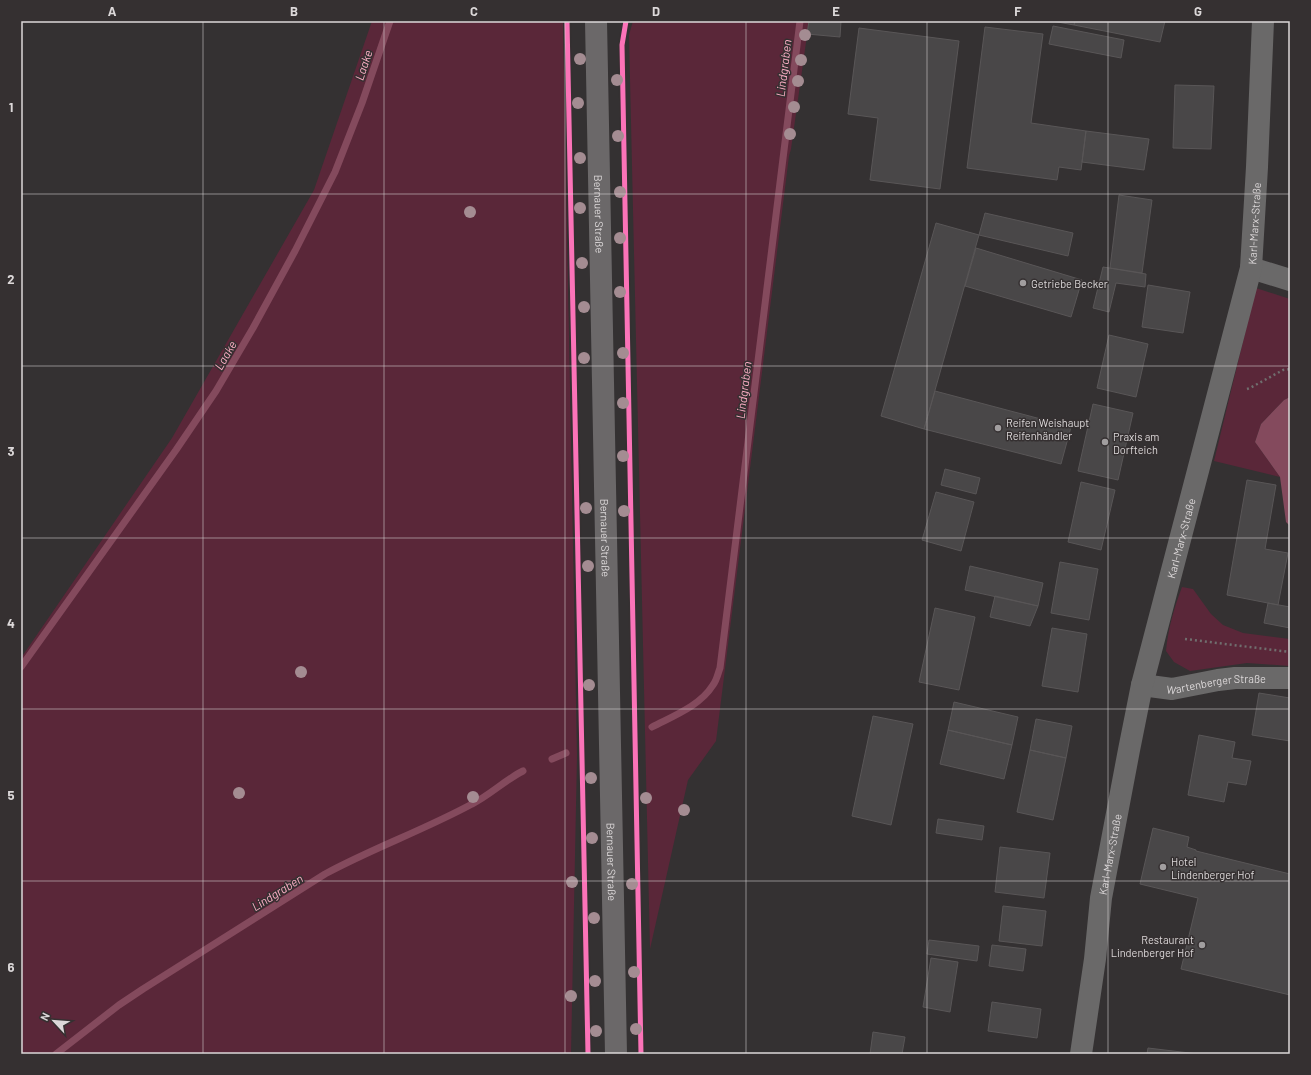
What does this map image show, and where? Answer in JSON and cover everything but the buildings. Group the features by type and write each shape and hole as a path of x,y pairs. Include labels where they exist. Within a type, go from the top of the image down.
{"main road":[{"name":"Bernauer Straße","path":"596,21 616,1054"}],"street":[{"name":"Karl-Marx-Straße","path":"1081,1054 1095,959 1101,898 1142,685 1251,268 1258,167 1263,21"},
{"path":"1251,268 1290,280"},
{"name":"Wartenberger Straße","path":"1142,685 1172,689 1235,678 1290,678"}],"path":[{"path":"1246,389 1283,370 1290,369"},
{"path":"1185,639 1290,652"}],"shaded area":[{"path":"372,21 563,21 577,756 571,1054 21,1054 21,658 172,438 314,190"},
{"path":"633,21 809,21 789,156 716,741 688,780 650,949 629,35"},
{"path":"1256,288 1290,299 1290,397 1284,400 1261,424 1255,442 1280,477 1214,461"},
{"path":"1290,397 1290,526 1286,522 1280,477 1255,442 1261,424 1284,400"},
{"path":"1182,587 1193,589 1211,614 1223,625 1243,633 1290,639 1290,666 1247,663 1190,671 1174,662 1166,651 1168,635 1176,603"}],"waterway":[{"name":"Laake","path":"21,667 176,450 216,391 253,328 295,251 335,172 362,103 390,21"},
{"name":"Lindgraben","path":"652,727 686,710 701,699 714,683 720,668 800,21"},
{"name":"Lindgraben","path":"552,759 566,753"},
{"name":"Lindgraben","path":"56,1054 119,1005 325,874 472,804 523,771"}],"cycle path":[{"path":"567,21 588,1054"},
{"path":"626,21 622,45 641,1054"}],"place":[{"name":"Getriebe Becker","path":"1023,283"},
{"name":"Reifen Weishaupt Reifenhändler","path":"998,428"},
{"name":"Praxis am Dorfteich","path":"1105,442"},
{"name":"Hotel Lindenberger Hof","path":"1163,867"},
{"name":"Restaurant Lindenberger Hof","path":"1202,945"}]}
